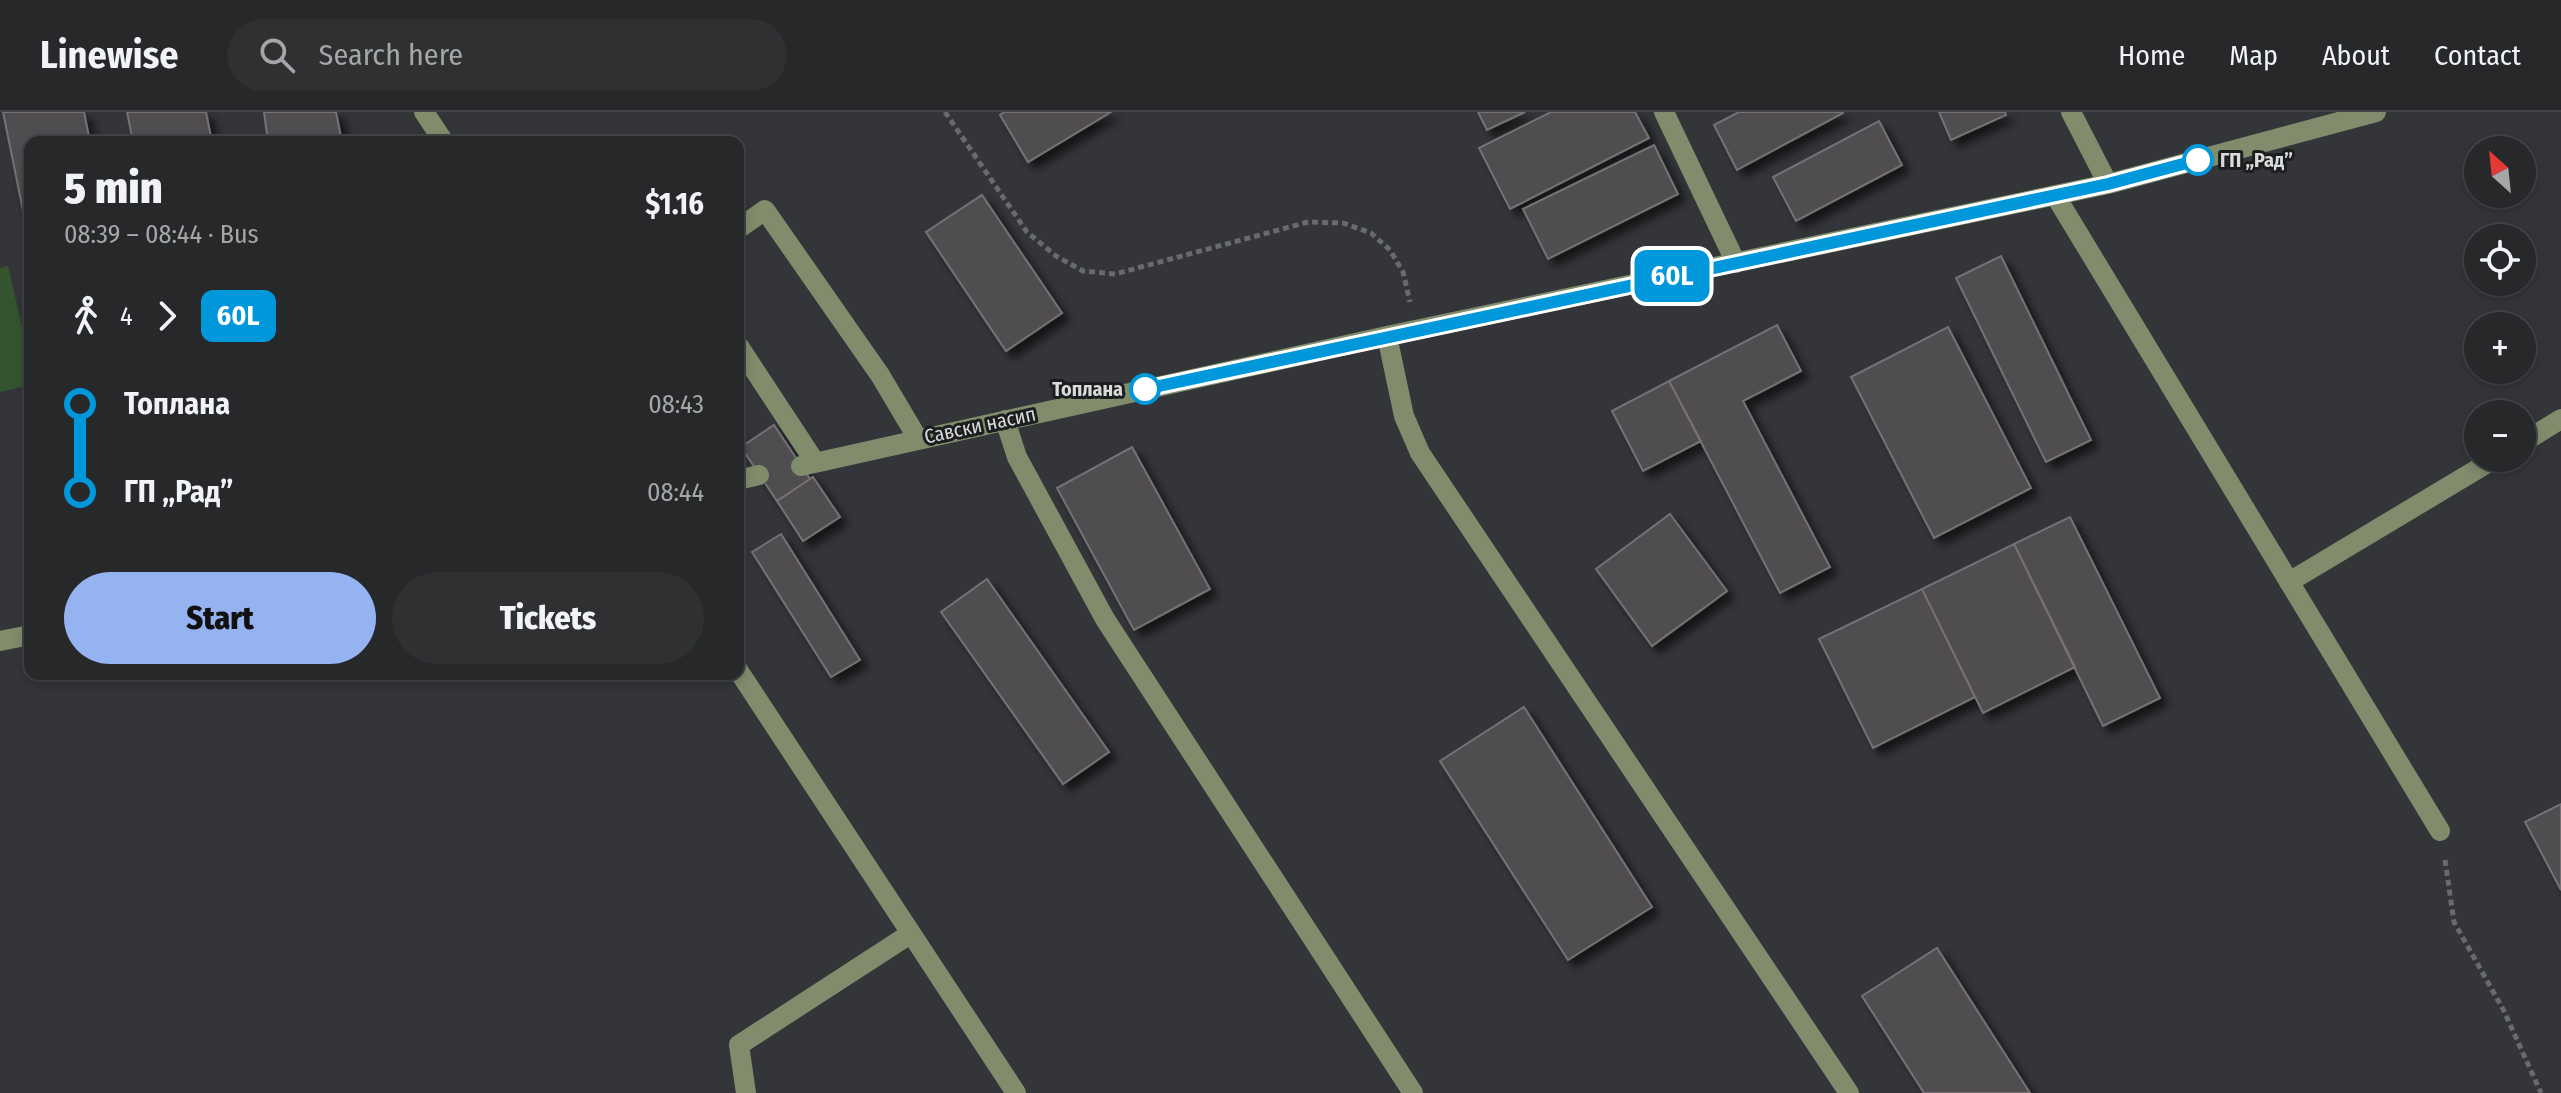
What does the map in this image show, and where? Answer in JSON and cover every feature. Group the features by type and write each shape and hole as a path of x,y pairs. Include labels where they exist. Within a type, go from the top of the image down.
{"street":[{"path":"424,112 440,136"},
{"path":"1664,112 1736,263"},
{"path":"2071,112 2108,184"},
{"name":"Савски насип","path":"744,355 808,464 1387,336 2108,184 2376,112"},
{"path":"2055,195 2440,831"},
{"path":"744,225 765,210 880,375 918,439"},
{"path":"1387,336 1404,416 1420,453 1849,1093"},
{"path":"2536,434 2561,419"},
{"path":"1005,420 1017,457 1105,619 1413,1093"},
{"path":"2289,582 2473,472"},
{"path":"744,479 759,475"},
{"path":"0,641 24,636"},
{"path":"744,679 1016,1093"},
{"path":"746,1093 739,1045 910,934"}],"path":[{"path":"945,112 1027,232 1056,256 1083,271 1115,274 1308,222 1343,223 1371,233 1390,250 1403,272 1417,330"},
{"path":"2440,831 2454,922 2504,1011 2541,1093"}],"green space":[{"path":"8,266 24,335 24,386 0,392 0,268"}],"building":[{"path":"3,112 84,112 89,136 24,136 24,215"},
{"path":"127,112 206,112 211,136 132,136"},
{"path":"264,112 336,112 341,136 267,136"},
{"path":"1004,112 1111,112 1028,162 1000,115"},
{"path":"1478,112 1525,112 1487,130"},
{"path":"1551,112 1635,112 1649,138 1510,209 1479,148"},
{"path":"1739,112 1843,113 1737,170 1714,125"},
{"path":"1939,112 2005,112 2006,115 1951,140"},
{"path":"1879,121 1902,165 1796,221 1773,177"},
{"path":"1654,145 1678,194 1548,259 1523,209"},
{"path":"982,195 1062,313 1006,351 926,232"},
{"path":"2001,256 2091,440 2046,462 1956,278"},
{"path":"1777,325 1801,371 1743,401 1830,567 1780,593 1669,381"},
{"path":"1948,327 2031,488 1934,538 1851,377"},
{"path":"1669,381 1701,441 1643,471 1612,411"},
{"path":"774,425 810,479 777,501 744,452 744,445"},
{"path":"1132,447 1210,589 1134,630 1057,488"},
{"path":"813,477 840,517 803,541 777,501"},
{"path":"1670,514 1727,591 1652,646 1596,569"},
{"path":"2070,517 2160,698 2103,726 2014,544"},
{"path":"781,534 860,660 831,677 752,552"},
{"path":"2014,544 2075,667 1983,713 1922,589"},
{"path":"987,579 1109,752 1063,784 941,612"},
{"path":"1922,589 1975,697 1873,748 1819,639"},
{"path":"1524,707 1652,907 1568,960 1440,761"},
{"path":"2561,804 2561,890 2525,822"},
{"path":"1937,948 2030,1093 1924,1093 1862,996"}],"tunnel":[{"path":"759,475 801,466"}],"bus line":[{"name":"60L","path":"1145,389 2108,184 2198,160"}],"place":[{"name":"ГП „Рад”","path":"2198,160"},
{"name":"Топлана","path":"1145,389"}]}
